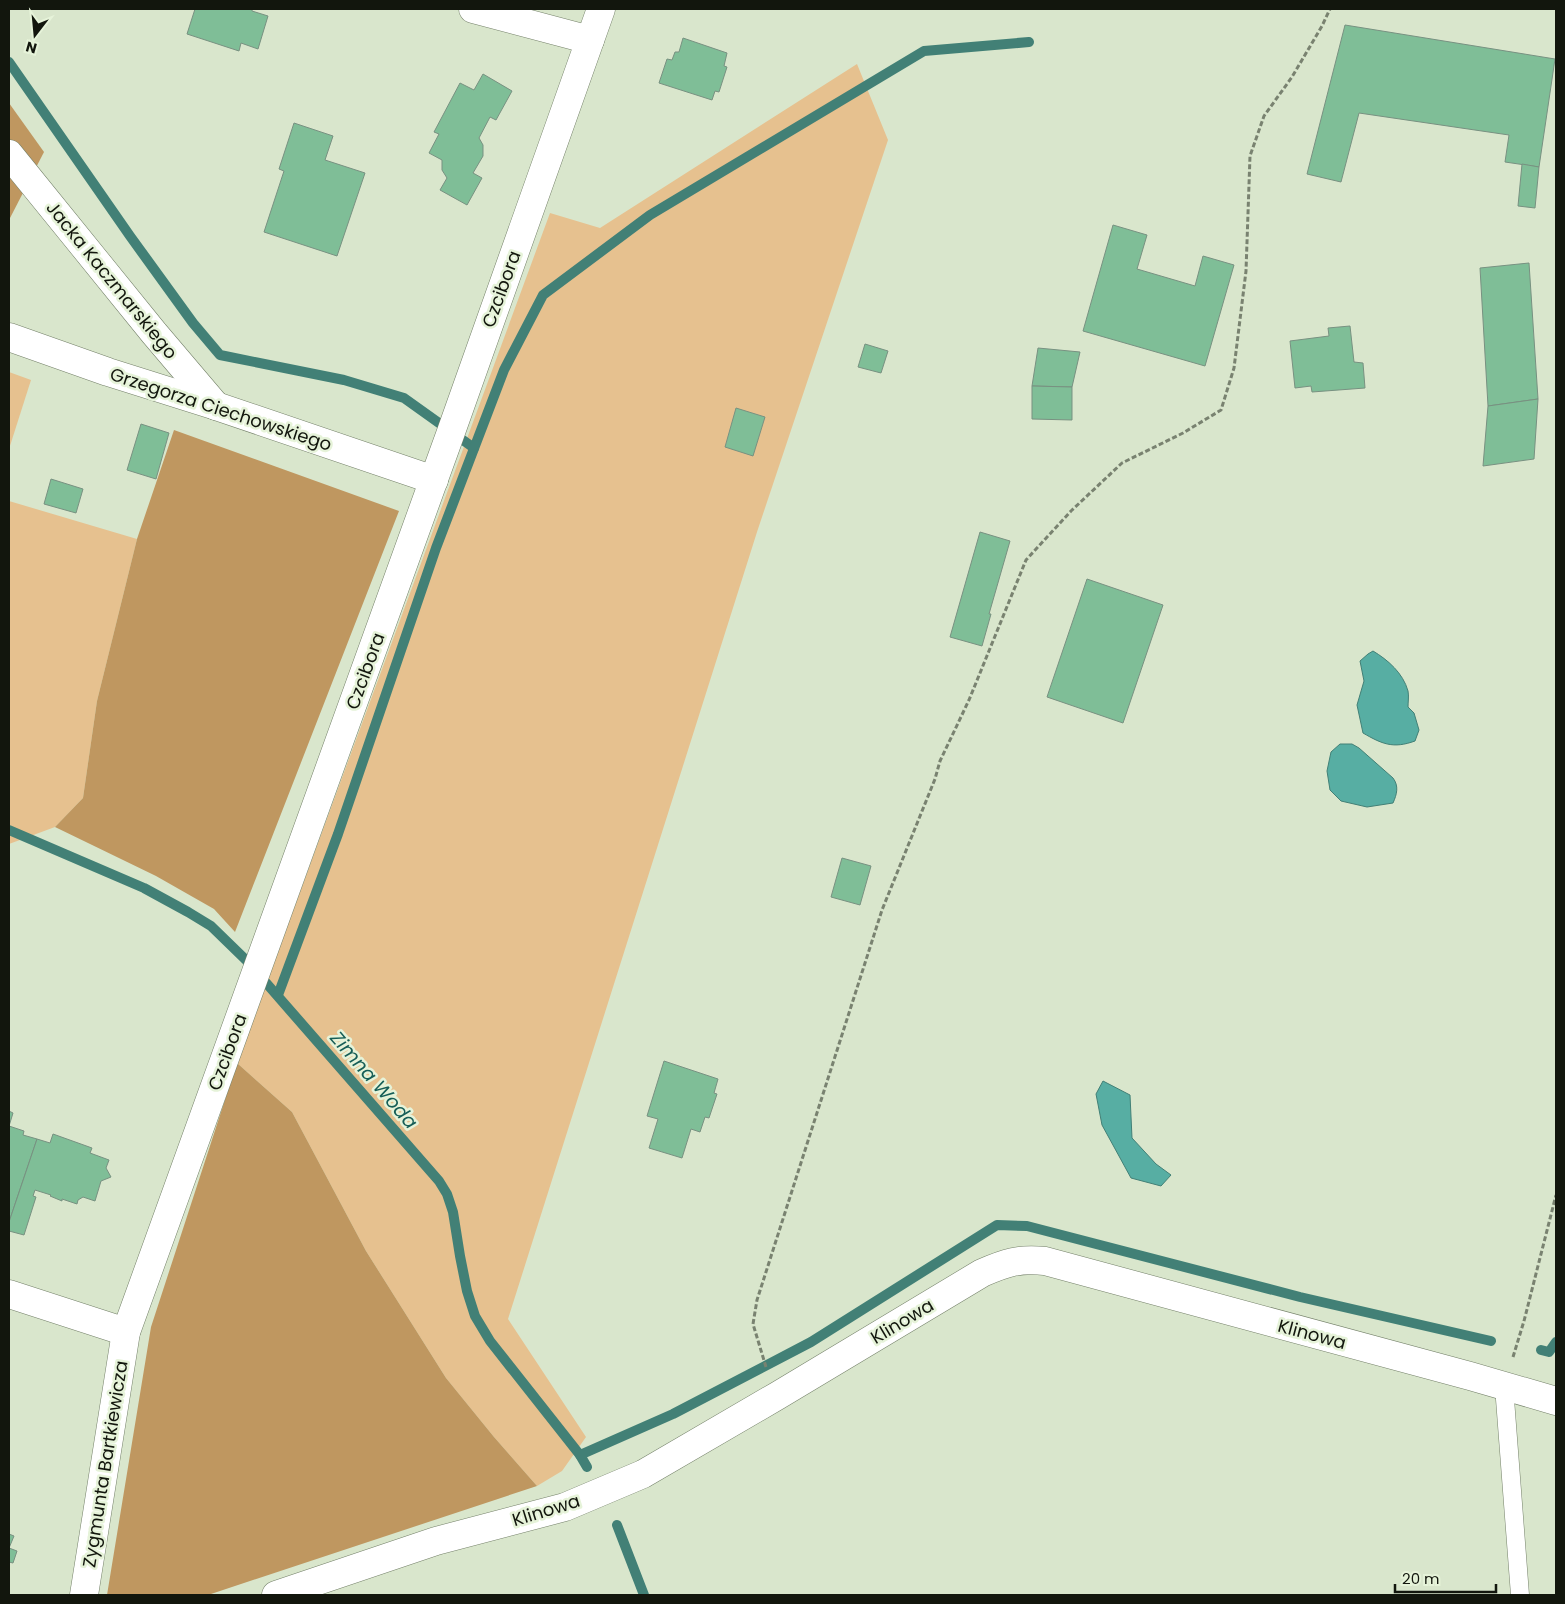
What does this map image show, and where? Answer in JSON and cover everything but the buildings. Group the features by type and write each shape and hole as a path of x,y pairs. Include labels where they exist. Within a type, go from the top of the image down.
{"street":[{"path":"472,9 590,40"},
{"name":"Czcibora","path":"126,1332 434,480 601,9"},
{"name":"Jacka Kaczmarskiego","path":"9,154 216,406"},
{"name":"Grzegorza Ciechowskiego","path":"9,337 108,372 216,406 434,480"},
{"name":"Klinowa","path":"276,1595 436,1541 565,1507 643,1474 982,1273 1005,1263 1029,1259 1045,1261 1556,1400"},
{"path":"9,1294 126,1332"},
{"name":"Zygmunta Bartkiewicza","path":"84,1595 126,1332"}],"lane":[{"path":"1504,1386 1520,1595"}],"path":[{"path":"777,1396 752,1324 757,1300 882,910 935,779 940,761 969,700 1026,560 1071,511 1122,463 1183,433 1221,410 1234,368 1246,271 1250,156 1264,116 1292,78 1330,9"},
{"path":"1504,1386 1524,1321 1556,1195"}],"shaded area":[{"path":"857,64 888,140 757,532 508,1319 586,1437 562,1471 537,1486 446,1378 366,1251 292,1112 237,1063 550,213 600,228"},
{"path":"9,103 44,152 9,220"},
{"path":"9,372 31,380 9,449"},
{"path":"174,430 399,511 235,932 214,909 156,876 55,827 83,798 97,701 137,539"},
{"path":"9,501 137,539 97,701 83,798 55,827 9,844"},
{"path":"237,1063 292,1112 366,1251 446,1378 537,1486 208,1595 107,1595 151,1327"}],"water":[{"path":"1373,651 1394,668 1406,684 1408,707 1414,713 1419,730 1415,741 1394,745 1376,740 1363,733 1357,705 1364,681 1360,661"},
{"path":"1340,744 1352,744 1359,748 1393,778 1397,790 1393,803 1367,807 1341,801 1330,790 1327,771 1331,752"},
{"path":"1103,1081 1130,1095 1132,1138 1156,1164 1171,1175 1161,1186 1131,1178 1102,1125 1096,1094"}],"waterway":[{"path":"278,995 338,834 436,548 504,370 543,295 650,215 924,51 1029,42"},
{"path":"9,62 130,236 193,323 220,355 344,380 404,398 474,448"},
{"name":"Zimna Woda","path":"9,830 144,888 188,912 211,926 247,961 439,1181 447,1194 453,1212 467,1291 475,1316 490,1341 580,1455 587,1467"},
{"path":"580,1455 673,1414 811,1342 997,1225 1027,1226 1300,1297 1491,1341"},
{"path":"1541,1350 1549,1352 1556,1342"},
{"name":"Zimna Woda","path":"617,1525 644,1595"}]}
